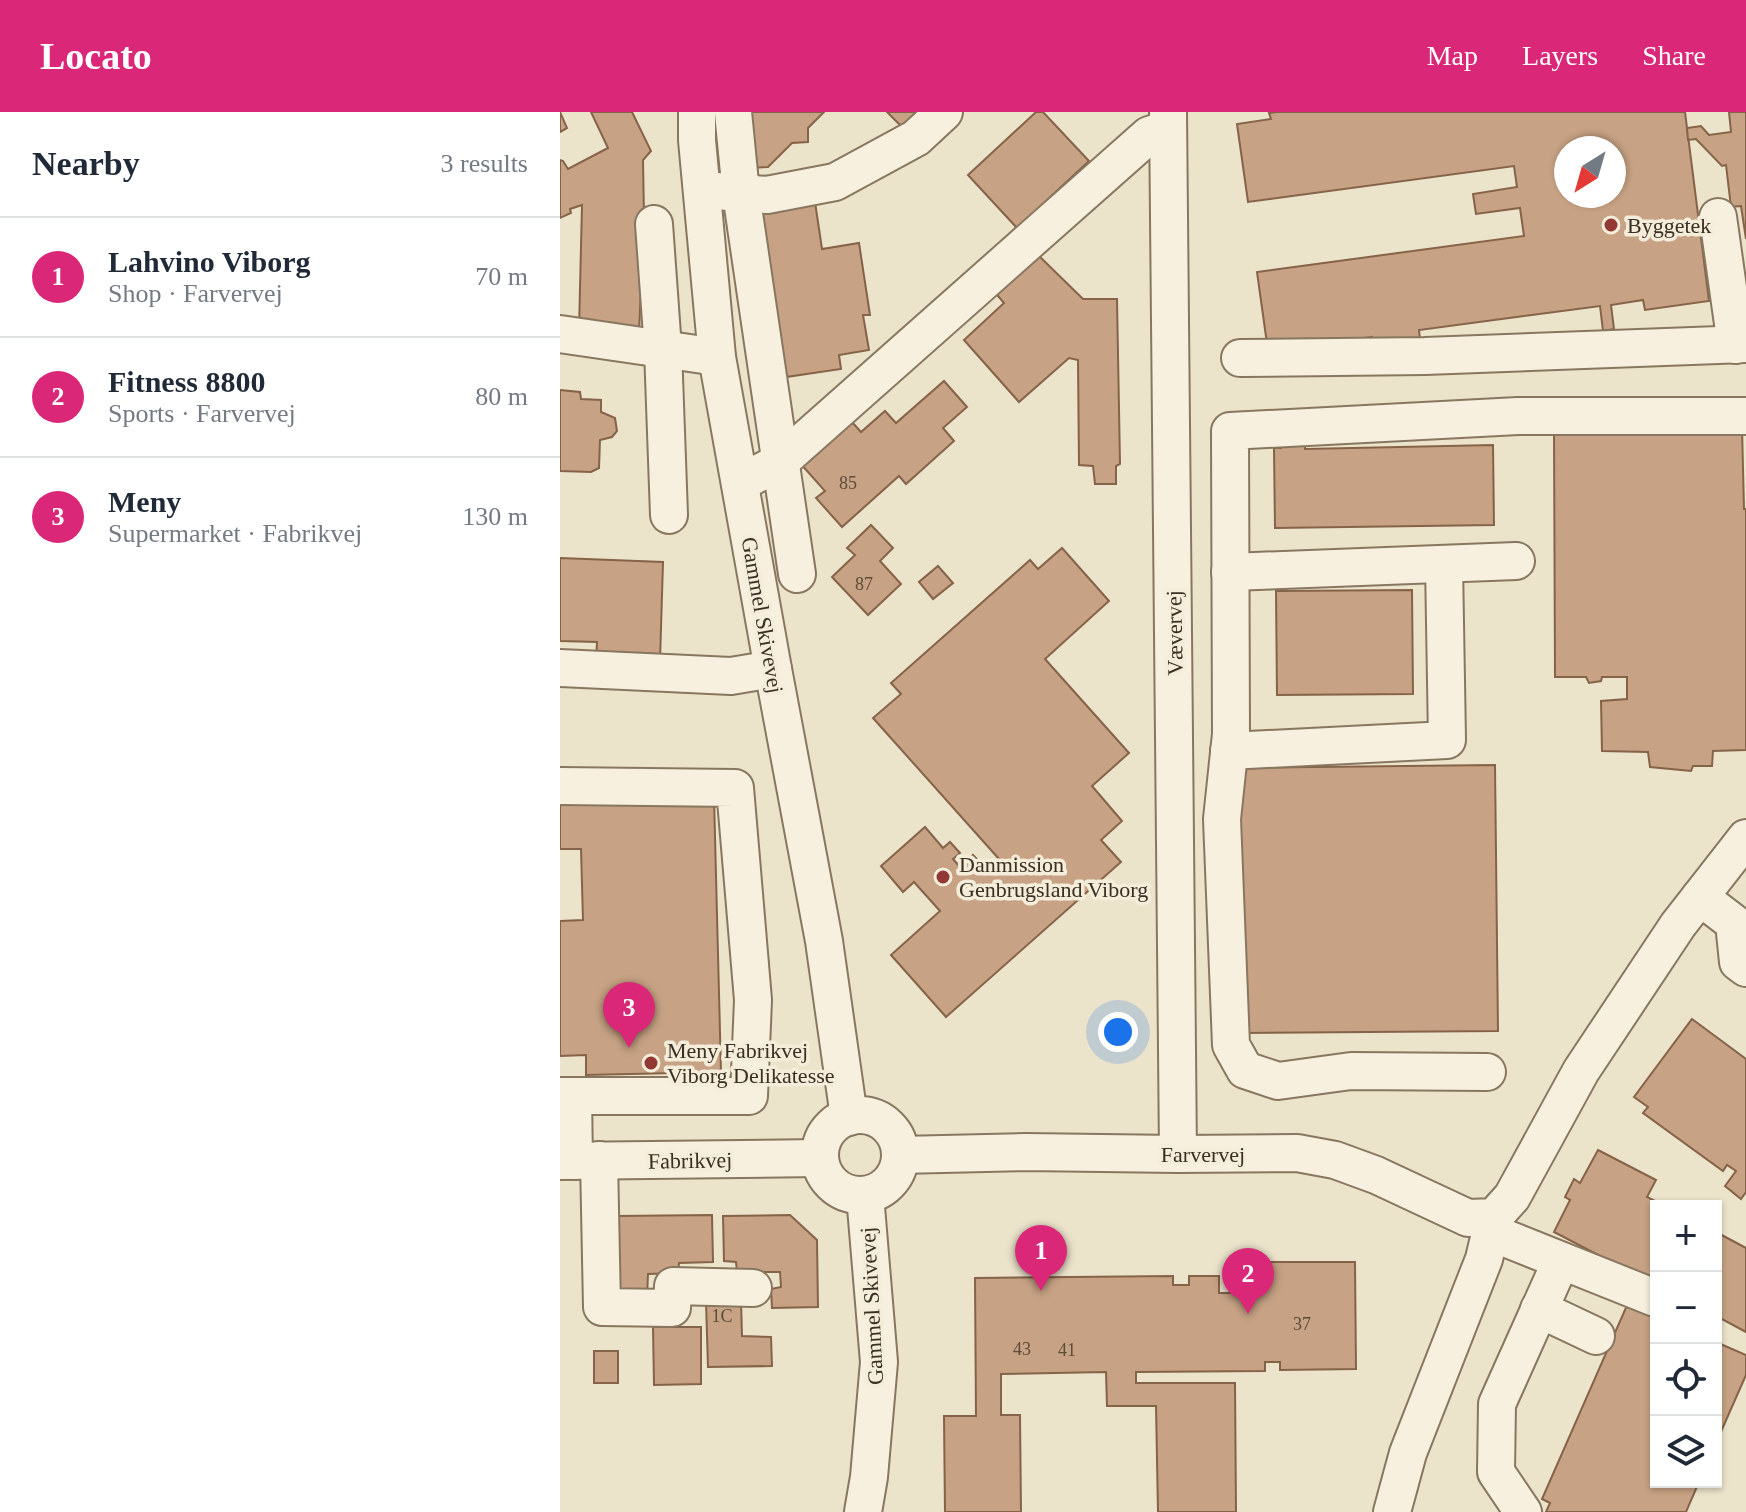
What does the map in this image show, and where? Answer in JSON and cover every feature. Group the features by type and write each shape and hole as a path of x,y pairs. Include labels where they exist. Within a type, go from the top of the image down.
{"street":[{"name":"Gammel Skivevej","path":"697,112 717,357 824,941 849,1117"},
{"path":"733,112 741,193 797,574"},
{"path":"701,190 767,195 835,182 916,138 944,112"},
{"path":"740,483 780,462 1168,121"},
{"name":"Vævervej","path":"1168,121 1178,1154"},
{"path":"1240,358 1425,356 1741,345 1718,217"},
{"path":"654,224 663,349 669,515"},
{"path":"560,334 717,357"},
{"path":"1487,1072 1351,1071 1278,1081 1245,1070 1231,1045 1222,819 1231,734 1230,431 1518,416 1746,416"},
{"path":"1230,572 1516,561"},
{"path":"1229,751 1447,740 1444,564"},
{"path":"560,668 731,676 773,669"},
{"path":"560,786 735,788 753,1000 749,1096 567,1096 602,1307 672,1308 673,1286 753,1288"},
{"path":"1392,1512 1408,1453 1484,1259 1492,1224 1512,1197 1581,1071 1678,925 1746,838"},
{"path":"1700,897 1734,923 1738,962 1746,968"},
{"path":"861,1115 884,1123 898,1143 900,1155 896,1173 890,1182 865,1195 844,1192 827,1178 822,1169 820,1149 827,1132 840,1120 861,1115"},
{"name":"Farvervej","path":"900,1155 1297,1153 1335,1160 1376,1175 1468,1218 1492,1224 1561,1261 1650,1296"},
{"name":"Fabrikvej","path":"578,1161 820,1158"},
{"name":"Gammel Skivevej","path":"863,1512 879,1362 865,1195"},
{"path":"1523,1512 1496,1472 1497,1404 1561,1261"},
{"path":"1539,1309 1596,1336"}],"building":[{"path":"560,112 567,128 560,132"},
{"path":"591,112 632,112 651,151 643,160 639,333 579,330 582,205 570,209 571,213 560,218 560,160 568,169 608,148"},
{"path":"747,112 824,112 808,128 808,142 792,143 768,167 749,168"},
{"path":"887,112 920,112 903,128"},
{"path":"1036,112 1043,112 1089,161 1017,228 968,175"},
{"name":"Byggetek","path":"1277,112 1685,112 1709,301 1645,310 1643,300 1611,305 1614,329 1603,331 1600,306 1419,330 1420,340 1373,346 1372,337 1268,351 1257,272 1524,236 1520,208 1476,214 1473,194 1517,187 1514,166 1248,202 1237,124 1271,119 1269,113"},
{"path":"1729,112 1746,112 1746,239 1741,206 1731,207 1726,165 1722,166 1696,139 1688,140 1687,128 1701,126 1709,135 1731,132"},
{"path":"815,202 822,249 859,243 870,315 863,315 869,350 839,355 841,369 786,377 760,210"},
{"path":"1035,252 1083,299 1117,299 1120,464 1116,466 1116,484 1095,484 1093,466 1079,465 1078,360 1069,358 1019,402 964,340 1004,303 993,290"},
{"path":"944,381 967,407 943,428 954,441 906,484 899,476 842,527 816,498 825,491 800,463 851,421 861,432 885,411 896,423"},
{"path":"560,390 580,392 581,399 601,400 601,412 615,418 617,431 612,437 600,440 599,468 591,472 560,471"},
{"path":"1554,427 1742,427 1746,509 1746,750 1713,751 1712,766 1693,766 1691,771 1650,767 1648,752 1602,751 1601,701 1627,699 1627,677 1602,677 1601,681 1589,683 1586,677 1555,677"},
{"path":"1281,441 1305,441 1305,449 1493,445 1494,525 1275,528 1274,448 1281,448"},
{"path":"871,525 893,548 880,561 901,584 868,615 832,577 855,555 847,548"},
{"path":"1062,548 1109,601 1045,659 1129,753 1092,786 1122,821 1101,840 1121,862 946,1017 891,955 940,911 914,882 903,892 881,866 925,827 943,848 950,842 960,853 953,859 960,867 973,855 987,870 999,859 873,718 901,694 891,683 1030,560 1038,569"},
{"path":"560,558 663,562 660,661 596,659 597,642 560,641"},
{"path":"938,566 953,583 933,599 919,582"},
{"path":"1412,590 1413,694 1277,695 1276,591"},
{"path":"1495,765 1498,1031 1240,1033 1237,768"},
{"path":"714,797 721,1072 586,1075 586,1055 560,1056 560,921 583,920 581,849 560,849 560,800"},
{"path":"1692,1019 1746,1059 1746,1192 1741,1199 1725,1186 1736,1171 1727,1165 1723,1171 1643,1113 1648,1107 1634,1097"},
{"path":"1598,1150 1656,1180 1647,1197 1653,1200 1650,1200 1650,1282 1554,1232 1570,1200 1565,1197 1574,1179 1580,1183"},
{"path":"712,1215 713,1262 679,1263 678,1273 648,1274 647,1297 616,1296 616,1216"},
{"path":"790,1215 817,1240 818,1307 772,1308 771,1289 781,1287 780,1272 737,1272 736,1262 724,1261 723,1216"},
{"path":"1722,1235 1746,1248 1746,1332 1722,1319"},
{"path":"1239,1262 1355,1262 1356,1369 1280,1370 1280,1362 1265,1362 1265,1371 1136,1372 1136,1383 1235,1383 1236,1512 1158,1512 1156,1406 1107,1406 1106,1372 1001,1374 1001,1415 1020,1415 1021,1512 945,1512 944,1416 976,1416 975,1278 1173,1276 1173,1285 1189,1285 1189,1276 1219,1276 1219,1293 1239,1293"},
{"path":"741,1301 742,1336 771,1337 772,1366 708,1367 706,1302"},
{"path":"1628,1303 1650,1312 1650,1488 1696,1488 1686,1512 1546,1512 1550,1503 1542,1499"},
{"path":"653,1327 701,1327 701,1384 654,1385"},
{"path":"1722,1345 1746,1355 1746,1375 1722,1429"},
{"path":"594,1351 618,1351 618,1383 594,1383"}],"place":[{"name":"Byggetek","path":"1611,225"},
{"name":"Danmission Genbrugsland Viborg","path":"943,877"},
{"name":"Meny","path":"629,1048"},
{"name":"Meny Fabrikvej Viborg Delikatesse","path":"651,1063"},
{"name":"Lahvino Viborg","path":"1041,1291"},
{"name":"Fitness 8800","path":"1248,1314"}]}
